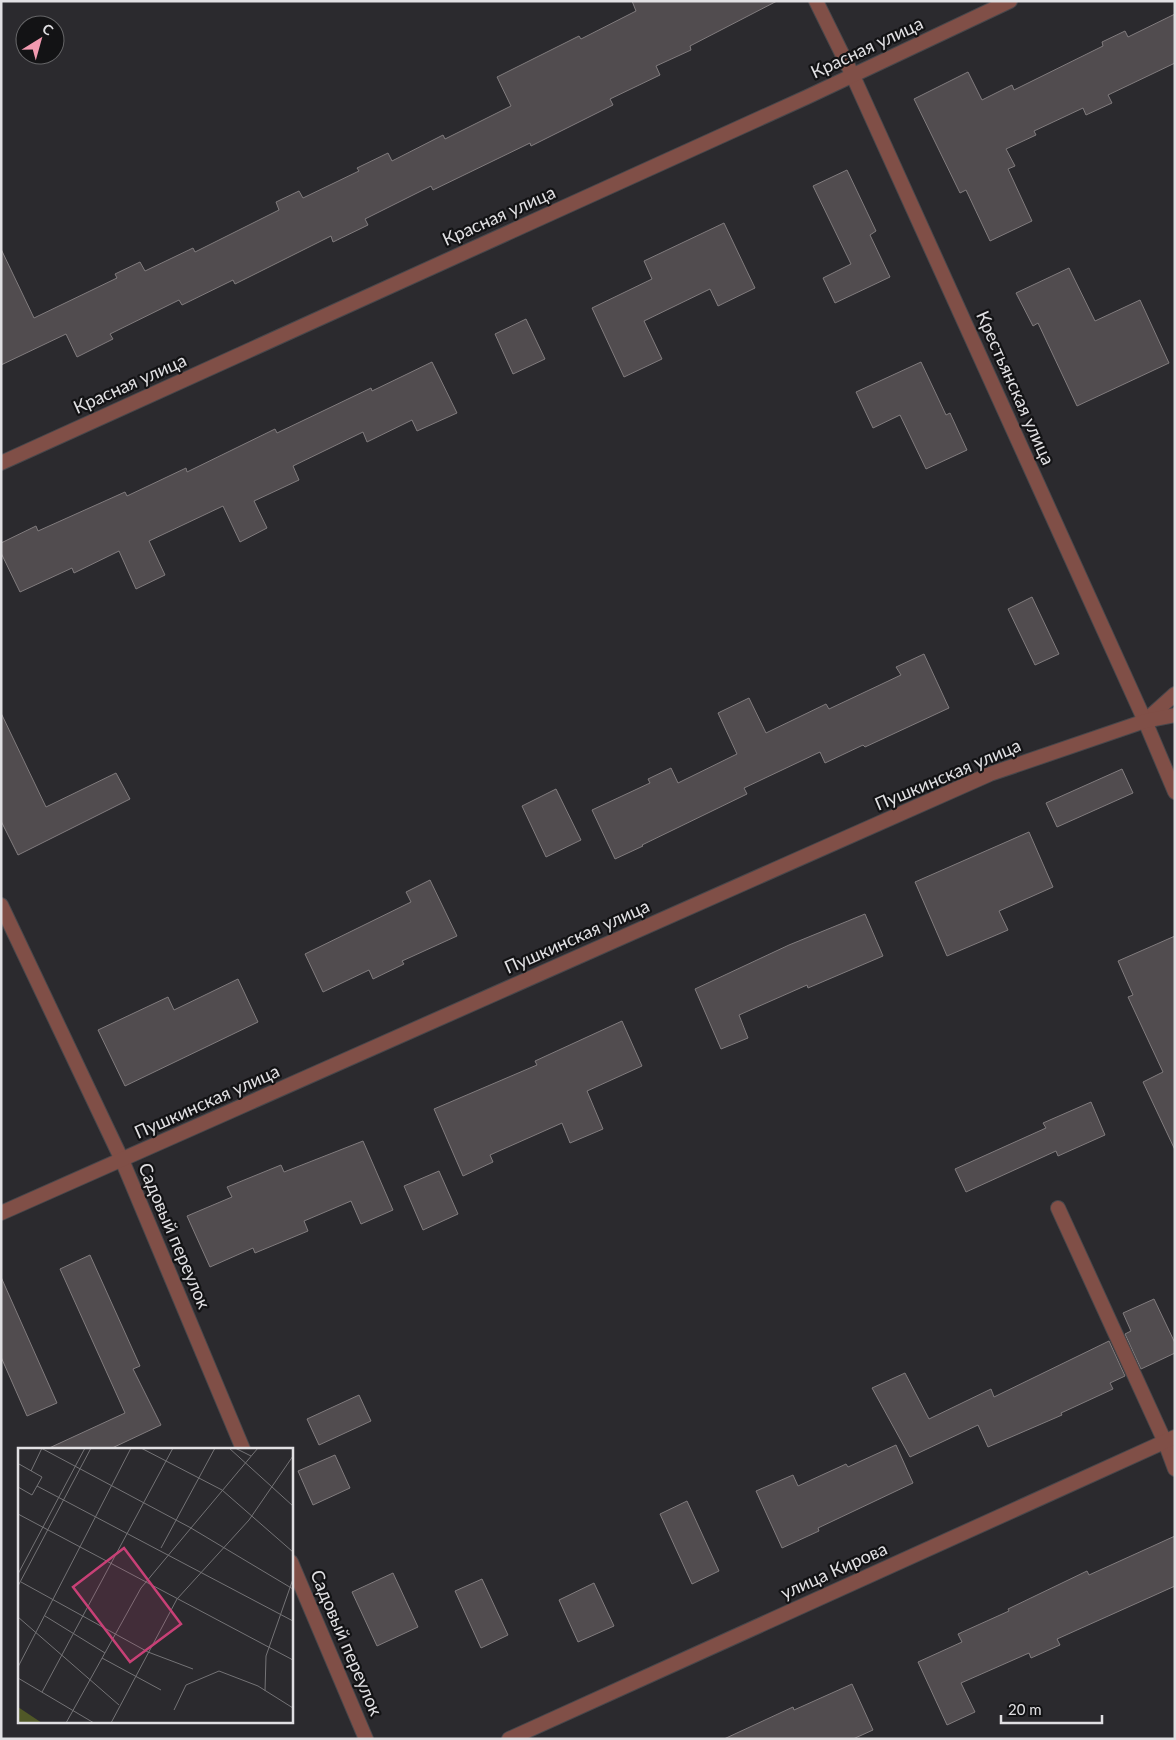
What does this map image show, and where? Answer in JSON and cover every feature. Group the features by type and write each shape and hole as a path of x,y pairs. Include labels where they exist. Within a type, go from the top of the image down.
{"street":[{"name":"Крестьянская улица","path":"816,1 853,76 1145,721 1175,792"},
{"name":"Красная улица","path":"1,463 853,76 1010,1"},
{"path":"1145,721 1175,694"},
{"name":"Пушкинская улица","path":"1,1213 990,774 1145,721 1175,715"},
{"name":"Садовый переулок","path":"1,905 122,1160 244,1448"},
{"path":"1058,1208 1170,1440 1175,1469"},
{"name":"улица Кирова","path":"509,1739 1170,1440"},
{"name":"Садовый переулок","path":"292,1564 366,1739"}],"building":[{"path":"632,1 777,1 690,46 691,50 656,66 660,75 610,99 613,105 531,146 530,143 433,190 431,186 365,219 368,225 333,242 331,236 235,284 233,280 182,305 179,300 110,334 113,339 77,357 66,334 1,365 1,249 34,318 117,278 115,274 140,262 145,271 193,248 195,252 279,210 276,202 299,191 303,198 359,171 357,168 388,153 392,161 443,135 445,139 511,106 497,77 579,36 581,39 636,11"},
{"path":"1175,14 1175,63 1108,95 1112,103 1086,115 1083,108 1034,131 1036,135 1006,149 1015,166 1008,169 1032,221 990,241 966,190 960,193 914,99 968,72 982,100 1012,85 1014,90 1103,46 1102,42 1125,31 1128,37"},
{"path":"847,170 876,231 870,235 890,277 835,303 823,278 851,264 813,186"},
{"path":"724,223 755,288 718,306 710,289 644,321 662,359 624,377 592,308 652,279 644,261"},
{"path":"1069,268 1095,321 1140,300 1169,363 1077,406 1038,323 1033,326 1016,293"},
{"path":"526,319 545,359 513,374 495,334"},
{"path":"432,362 457,413 417,431 412,420 367,442 363,432 293,466 299,480 254,501 267,528 240,542 223,506 149,541 165,575 136,589 119,551 74,573 72,568 20,592 1,553 1,543 36,526 38,531 125,492 127,496 186,468 187,472 275,429 277,433 371,388 372,391"},
{"path":"921,362 946,415 950,413 967,450 926,469 900,415 873,428 856,392"},
{"path":"1032,597 1059,654 1035,665 1008,609"},
{"path":"924,654 949,708 865,747 863,745 825,763 820,752 744,788 747,794 615,859 592,810 650,783 648,779 671,768 678,783 737,754 718,713 749,698 766,733 826,704 829,709 901,675 896,667"},
{"path":"1,713 46,807 116,773 130,799 18,855 1,821"},
{"path":"1122,769 1133,793 1057,827 1046,803"},
{"path":"556,789 581,840 546,857 522,806"},
{"path":"1029,832 1053,887 999,911 1008,930 947,956 915,882"},
{"path":"430,880 457,936 402,961 404,964 373,979 369,970 323,992 305,954 411,902 406,892"},
{"path":"865,914 883,956 808,988 807,985 739,1015 748,1038 721,1049 695,989 789,945"},
{"path":"1175,936 1175,1150 1143,1082 1163,1072 1128,997 1133,995 1118,961"},
{"path":"238,979 258,1022 125,1086 98,1030 168,997 174,1010"},
{"path":"622,1021 642,1066 587,1091 603,1129 570,1143 562,1123 490,1155 493,1162 463,1176 434,1109 537,1065 535,1061"},
{"path":"1091,1102 1105,1135 1058,1156 1056,1151 966,1192 955,1169 1046,1128 1043,1123"},
{"path":"363,1141 393,1210 361,1224 351,1201 304,1221 308,1231 255,1253 253,1248 210,1267 187,1216 232,1197 227,1187 281,1165 284,1172"},
{"path":"439,1171 458,1214 423,1230 404,1186"},
{"path":"90,1255 140,1366 133,1369 161,1425 112,1448 49,1448 125,1413 60,1269"},
{"path":"1,1277 57,1403 27,1416 1,1357"},
{"path":"1154,1299 1175,1343 1175,1353 1141,1369 1125,1334 1131,1331 1123,1313"},
{"path":"1109,1341 1125,1376 1110,1383 1113,1389 1061,1413 1062,1415 988,1447 978,1425 910,1457 872,1388 905,1373 929,1419 991,1389 994,1397"},
{"path":"359,1395 371,1421 319,1445 307,1419"},
{"path":"896,1445 913,1483 818,1528 819,1531 782,1548 756,1491 793,1475 798,1486 846,1464 848,1467"},
{"path":"335,1455 350,1488 313,1505 298,1471"},
{"path":"687,1501 719,1571 692,1584 660,1514"},
{"path":"1175,1536 1175,1586 1057,1639 1060,1645 1031,1658 1029,1653 961,1683 975,1712 947,1725 918,1662 962,1642 958,1634 1009,1611 1008,1609 1087,1571 1089,1575"},
{"path":"393,1573 418,1627 377,1646 352,1592"},
{"path":"482,1579 508,1635 481,1648 455,1591"},
{"path":"594,1583 614,1626 578,1642 559,1600"},
{"path":"852,1684 873,1730 853,1739 724,1739 793,1707 794,1710"}]}
